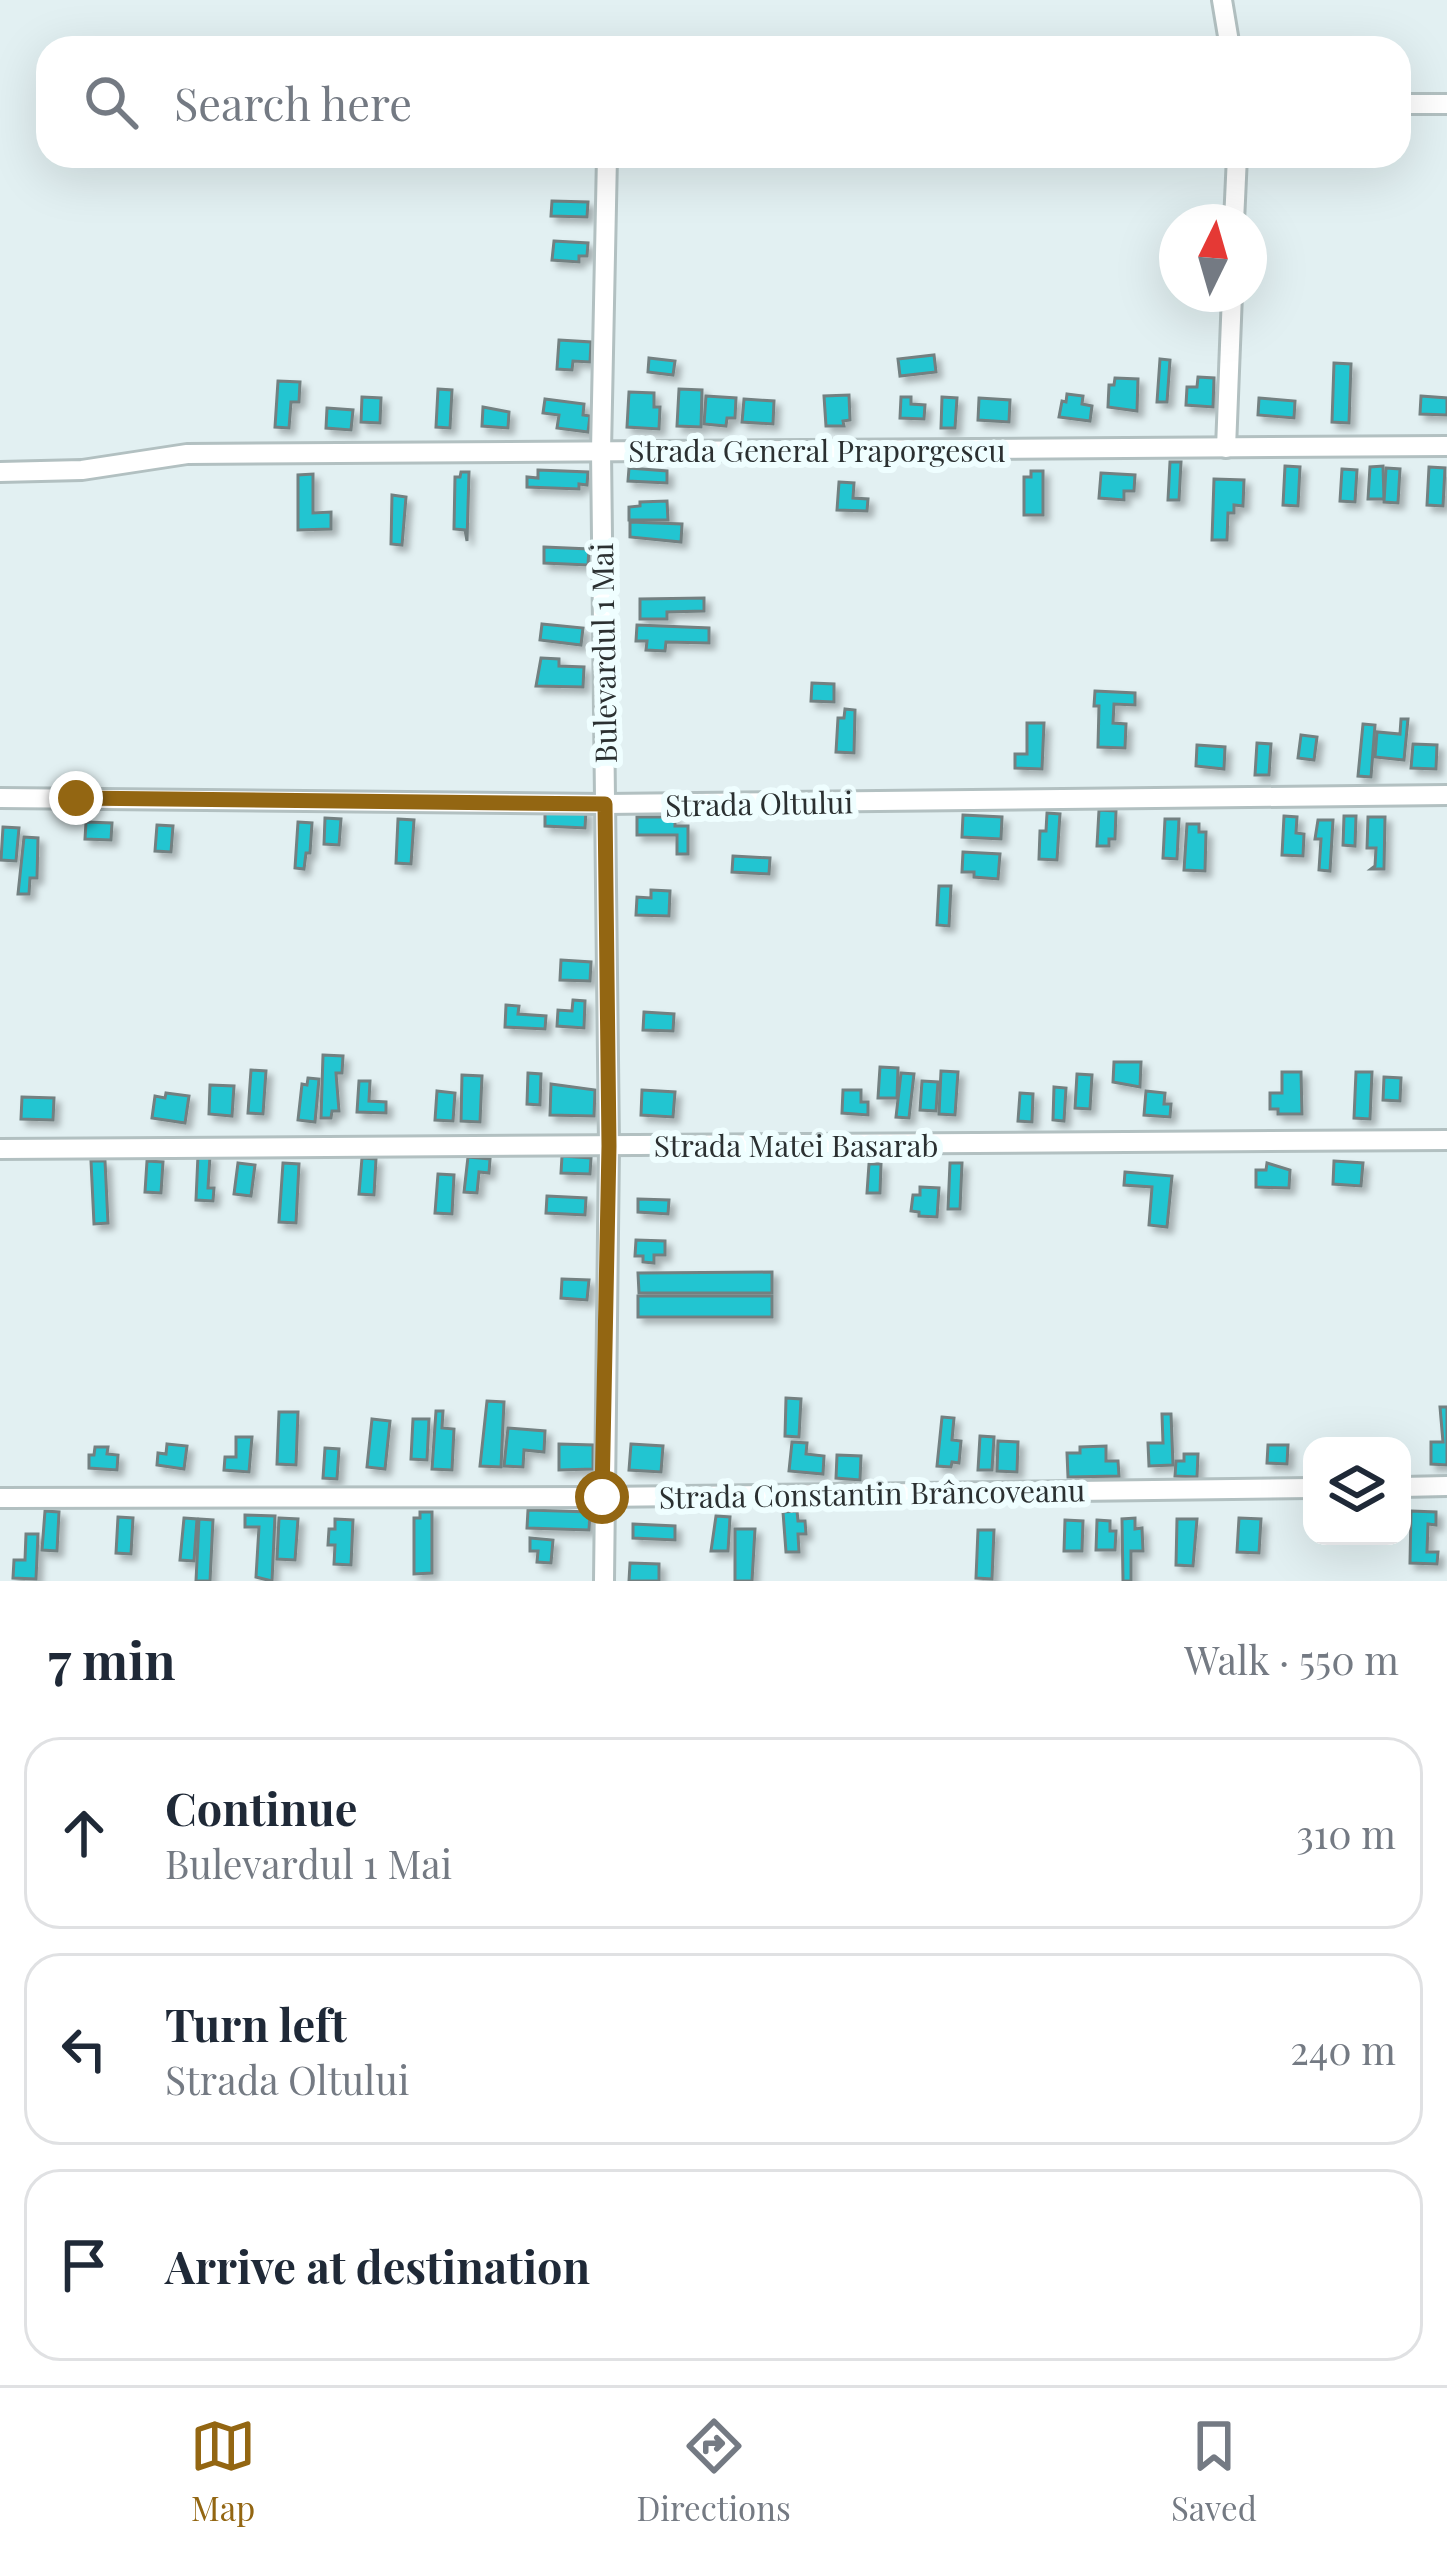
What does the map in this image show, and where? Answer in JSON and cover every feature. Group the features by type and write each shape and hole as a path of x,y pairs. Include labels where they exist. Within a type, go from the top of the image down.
{"street":[{"path":"1222,0 1228,36"},
{"path":"1411,104 1447,104"},
{"name":"Bulevardul 1 Mai","path":"604,1581 609,1146 601,451 607,168"},
{"path":"1235,204 1236,168"},
{"path":"1226,448 1231,312"},
{"name":"Strada General Praporgescu","path":"0,472 82,470 187,454 1447,446"},
{"name":"Strada Oltului","path":"0,798 605,804 1447,795"},
{"name":"Strada Matei Basarab","path":"0,1149 1447,1141"},
{"path":"1411,1487 1447,1486"},
{"name":"Strada Constantin Brâncoveanu","path":"0,1498 1303,1488"}],"building":[{"path":"552,201 588,202 587,217 551,216"},
{"path":"554,241 588,243 587,256 579,256 579,262 552,260"},
{"path":"559,340 591,342 590,362 573,361 572,370 557,369"},
{"path":"934,355 936,372 900,376 898,359"},
{"path":"649,358 675,361 673,375 648,372"},
{"path":"1160,359 1170,360 1167,402 1157,402"},
{"path":"1334,363 1351,364 1349,423 1332,422"},
{"path":"1198,377 1214,378 1213,407 1186,405 1187,387 1197,387"},
{"path":"1115,378 1138,379 1137,411 1108,407 1109,385 1114,385"},
{"path":"278,381 300,382 299,402 291,402 289,428 275,427"},
{"path":"438,389 452,390 450,428 436,427"},
{"path":"679,389 702,390 701,427 677,426"},
{"path":"629,392 654,393 654,407 660,407 659,429 627,427"},
{"path":"1067,394 1083,396 1082,404 1092,406 1090,421 1059,417"},
{"path":"849,395 850,420 843,421 844,426 826,426 824,396"},
{"path":"706,396 736,398 735,418 727,418 726,426 704,424"},
{"path":"1421,396 1447,398 1447,415 1420,414"},
{"path":"362,397 381,398 380,423 361,422"},
{"path":"901,397 925,405 924,419 900,418"},
{"path":"942,397 957,398 955,428 941,428"},
{"path":"979,398 1010,400 1009,422 978,420"},
{"path":"1259,398 1295,401 1294,418 1258,415"},
{"path":"545,399 584,404 583,415 590,416 588,432 557,428 559,415 543,413"},
{"path":"744,399 774,401 773,424 742,422"},
{"path":"483,407 509,412 508,428 482,426"},
{"path":"327,408 353,410 351,430 326,428"},
{"path":"1170,462 1181,462 1179,500 1168,500"},
{"path":"1285,466 1300,467 1298,506 1283,505"},
{"path":"1383,466 1384,499 1368,499 1370,467"},
{"path":"1429,467 1445,468 1443,506 1427,505"},
{"path":"629,468 667,471 667,483 628,481"},
{"path":"1386,468 1400,469 1398,503 1384,502"},
{"path":"1342,469 1357,470 1355,502 1340,501"},
{"path":"538,470 588,472 587,485 579,484 579,489 527,487 527,477 538,478"},
{"path":"1031,471 1043,471 1043,515 1024,515 1024,477 1031,477"},
{"path":"469,472 467,541 465,530 454,529 455,477"},
{"path":"1101,473 1135,475 1134,491 1124,491 1124,500 1099,498"},
{"path":"313,474 313,513 331,512 331,529 298,530 298,475"},
{"path":"1214,479 1244,480 1243,506 1234,505 1234,513 1228,513 1227,540 1212,540"},
{"path":"839,482 854,483 853,498 868,499 867,511 837,510"},
{"path":"392,495 406,497 402,545 391,544"},
{"path":"667,501 668,520 629,520 629,507"},
{"path":"630,522 682,524 681,542 630,537"},
{"path":"544,547 589,549 588,565 544,563"},
{"path":"704,598 704,611 640,619 640,599"},
{"path":"542,624 583,628 581,645 540,640"},
{"path":"637,625 709,628 709,643 666,642 665,651 646,650 647,641 636,641"},
{"path":"541,658 559,659 559,666 584,667 583,687 536,686"},
{"path":"812,683 834,684 834,702 811,701"},
{"path":"1095,691 1135,693 1135,705 1114,704 1113,723 1126,724 1125,748 1098,747"},
{"path":"845,709 855,710 854,753 836,752 838,718 844,718"},
{"path":"1401,719 1408,719 1404,760 1375,757 1377,732 1400,734"},
{"path":"1027,723 1044,723 1042,769 1015,768 1015,754 1027,754"},
{"path":"1363,724 1375,725 1371,777 1358,776"},
{"path":"1301,735 1317,737 1314,760 1298,758"},
{"path":"1257,743 1271,744 1269,775 1255,775"},
{"path":"1413,744 1437,745 1436,769 1411,768"},
{"path":"1197,745 1225,747 1224,769 1196,766"},
{"path":"545,809 586,811 585,828 545,826"},
{"path":"1099,810 1116,811 1115,839 1109,839 1109,846 1097,846"},
{"path":"1047,813 1060,814 1057,860 1039,859 1040,831 1046,831"},
{"path":"963,815 1002,817 1001,839 962,837"},
{"path":"1284,816 1297,817 1296,833 1304,834 1303,856 1282,855"},
{"path":"1344,816 1356,816 1355,846 1343,845"},
{"path":"637,817 675,817 675,826 688,826 688,854 677,854 677,835 637,835"},
{"path":"1368,817 1385,817 1384,869 1371,869 1376,848 1367,848"},
{"path":"325,818 341,819 339,845 324,844"},
{"path":"398,819 414,820 411,864 396,863"},
{"path":"1165,819 1179,819 1177,859 1163,858"},
{"path":"1318,820 1333,820 1330,871 1319,870"},
{"path":"86,822 112,823 111,840 85,839"},
{"path":"298,822 312,823 304,869 295,868"},
{"path":"1187,824 1199,824 1199,832 1206,832 1205,871 1184,870"},
{"path":"157,825 173,826 171,852 155,851"},
{"path":"3,827 19,828 16,861 1,860"},
{"path":"24,837 38,838 37,878 30,878 29,894 18,894"},
{"path":"963,852 1000,854 998,879 962,872"},
{"path":"733,856 770,858 769,874 732,872"},
{"path":"939,886 951,886 949,926 937,925"},
{"path":"651,890 670,891 669,916 636,915 637,897 651,898"},
{"path":"561,960 591,962 590,981 560,980"},
{"path":"573,1000 585,1001 584,1028 557,1026 558,1010 572,1011"},
{"path":"506,1005 519,1006 518,1014 546,1016 545,1029 505,1027"},
{"path":"644,1012 674,1014 673,1031 643,1030"},
{"path":"323,1055 343,1056 342,1073 336,1073 339,1111 332,1111 331,1118 321,1118"},
{"path":"1114,1062 1141,1062 1140,1087 1113,1082"},
{"path":"880,1067 898,1068 897,1098 878,1098"},
{"path":"251,1070 266,1071 263,1114 248,1113"},
{"path":"941,1071 958,1072 955,1115 939,1114"},
{"path":"1282,1072 1301,1072 1302,1114 1278,1114 1278,1109 1270,1109 1270,1093 1282,1093"},
{"path":"1356,1072 1372,1072 1370,1119 1354,1118"},
{"path":"528,1073 541,1074 540,1105 527,1104"},
{"path":"901,1073 914,1074 909,1118 896,1117"},
{"path":"1077,1074 1092,1075 1090,1109 1075,1108"},
{"path":"462,1075 482,1076 480,1122 461,1121"},
{"path":"1384,1077 1401,1078 1400,1101 1383,1100"},
{"path":"308,1078 319,1079 315,1122 298,1120 302,1084 307,1085"},
{"path":"359,1081 370,1081 369,1101 386,1102 386,1113 357,1112"},
{"path":"922,1081 938,1082 936,1111 920,1110"},
{"path":"551,1084 595,1090 594,1116 550,1115"},
{"path":"210,1085 234,1086 232,1116 209,1114"},
{"path":"1054,1087 1066,1088 1064,1121 1053,1120"},
{"path":"642,1090 675,1092 673,1117 641,1115"},
{"path":"843,1090 861,1090 868,1115 842,1113"},
{"path":"437,1091 455,1093 453,1121 435,1120"},
{"path":"1146,1091 1165,1093 1164,1104 1171,1104 1170,1117 1144,1115"},
{"path":"166,1093 189,1096 185,1123 152,1118 155,1096 165,1098"},
{"path":"1020,1093 1033,1094 1032,1122 1018,1121"},
{"path":"22,1097 54,1098 53,1120 21,1119"},
{"path":"198,1155 210,1156 208,1188 214,1188 213,1201 196,1200"},
{"path":"562,1156 591,1158 590,1174 561,1173"},
{"path":"468,1157 490,1159 489,1173 479,1172 477,1193 464,1192"},
{"path":"362,1158 376,1159 374,1195 359,1194"},
{"path":"91,1161 105,1161 108,1223 94,1224"},
{"path":"147,1161 163,1162 161,1193 145,1192"},
{"path":"1334,1161 1363,1163 1361,1186 1333,1184"},
{"path":"238,1163 255,1165 251,1196 234,1194"},
{"path":"283,1163 299,1164 296,1223 279,1222"},
{"path":"950,1163 962,1163 960,1209 948,1209"},
{"path":"1267,1163 1290,1170 1289,1188 1256,1187 1256,1170 1266,1170"},
{"path":"869,1164 881,1164 880,1193 867,1193"},
{"path":"1125,1172 1172,1176 1167,1227 1149,1225 1152,1187 1124,1185"},
{"path":"438,1174 454,1175 452,1214 435,1213"},
{"path":"920,1187 939,1188 937,1217 911,1211 913,1195 920,1195"},
{"path":"547,1196 586,1198 585,1215 546,1213"},
{"path":"638,1199 669,1200 668,1214 638,1212"},
{"path":"636,1240 665,1241 665,1255 654,1255 654,1263 643,1262 643,1256 635,1256"},
{"path":"772,1272 772,1293 639,1293 638,1273"},
{"path":"562,1279 589,1280 587,1300 561,1298"},
{"path":"638,1296 772,1296 772,1317 638,1317"},
{"path":"786,1398 801,1399 799,1437 785,1436"},
{"path":"487,1401 504,1402 501,1467 480,1466"},
{"path":"1440,1407 1447,1407 1447,1465 1431,1464 1431,1442 1443,1442"},
{"path":"436,1411 443,1411 442,1428 454,1429 452,1470 432,1469"},
{"path":"279,1412 298,1412 296,1465 277,1464"},
{"path":"1162,1414 1171,1414 1173,1465 1149,1466 1148,1443 1163,1443"},
{"path":"942,1417 954,1418 952,1440 961,1441 959,1463 952,1462 951,1467 937,1466"},
{"path":"372,1419 390,1421 385,1469 367,1467"},
{"path":"413,1419 429,1419 427,1460 411,1459"},
{"path":"508,1428 545,1431 544,1452 524,1450 523,1467 504,1466"},
{"path":"980,1436 994,1437 992,1470 978,1470"},
{"path":"236,1437 252,1437 249,1472 224,1470 225,1457 236,1457"},
{"path":"998,1441 1018,1442 1017,1472 997,1471"},
{"path":"792,1442 807,1443 806,1454 824,1456 823,1474 789,1471"},
{"path":"167,1444 187,1446 184,1469 157,1465 158,1453 166,1454"},
{"path":"559,1444 593,1445 593,1469 559,1470"},
{"path":"631,1444 663,1446 661,1472 629,1470"},
{"path":"1268,1445 1288,1445 1287,1464 1267,1463"},
{"path":"1106,1446 1106,1461 1118,1461 1119,1476 1068,1477 1067,1453 1080,1453 1080,1447"},
{"path":"95,1447 108,1447 107,1454 118,1455 117,1470 89,1468"},
{"path":"325,1448 339,1449 337,1479 323,1478"},
{"path":"1184,1454 1198,1454 1197,1477 1175,1476 1176,1461 1184,1461"},
{"path":"837,1455 861,1456 860,1480 836,1478"},
{"path":"528,1510 590,1512 589,1530 527,1528"},
{"path":"45,1511 59,1512 57,1551 42,1550"},
{"path":"797,1511 798,1521 805,1521 806,1534 798,1534 799,1552 786,1552 783,1512"},
{"path":"1411,1511 1436,1512 1436,1525 1428,1524 1427,1552 1438,1552 1437,1564 1410,1563"},
{"path":"420,1512 432,1512 432,1573 414,1574 414,1518 420,1518"},
{"path":"245,1515 275,1516 272,1581 256,1577 259,1527 245,1527"},
{"path":"716,1516 730,1517 728,1551 711,1551"},
{"path":"118,1517 133,1518 131,1554 116,1553"},
{"path":"184,1518 197,1519 194,1561 180,1560"},
{"path":"279,1518 298,1519 295,1560 277,1559"},
{"path":"1135,1518 1135,1529 1142,1528 1143,1551 1131,1551 1131,1581 1123,1581 1122,1519"},
{"path":"1239,1518 1261,1519 1259,1553 1237,1552"},
{"path":"199,1519 213,1520 210,1581 196,1581"},
{"path":"335,1519 353,1520 351,1565 334,1564 335,1545 328,1545"},
{"path":"1177,1519 1197,1519 1193,1566 1176,1565"},
{"path":"1065,1520 1083,1521 1082,1551 1064,1551"},
{"path":"1097,1520 1110,1521 1110,1531 1116,1531 1115,1550 1096,1550"},
{"path":"633,1524 675,1526 675,1540 633,1538"},
{"path":"735,1529 755,1529 752,1581 735,1581"},
{"path":"978,1530 994,1530 992,1579 976,1578"},
{"path":"26,1534 38,1534 36,1579 13,1578 14,1560 25,1560"},
{"path":"530,1538 553,1540 551,1563 537,1562 538,1551 530,1551"},
{"path":"630,1563 659,1564 659,1581 629,1581"}],"route":[{"path":"76,798 605,804 609,1146 602,1497"}]}
